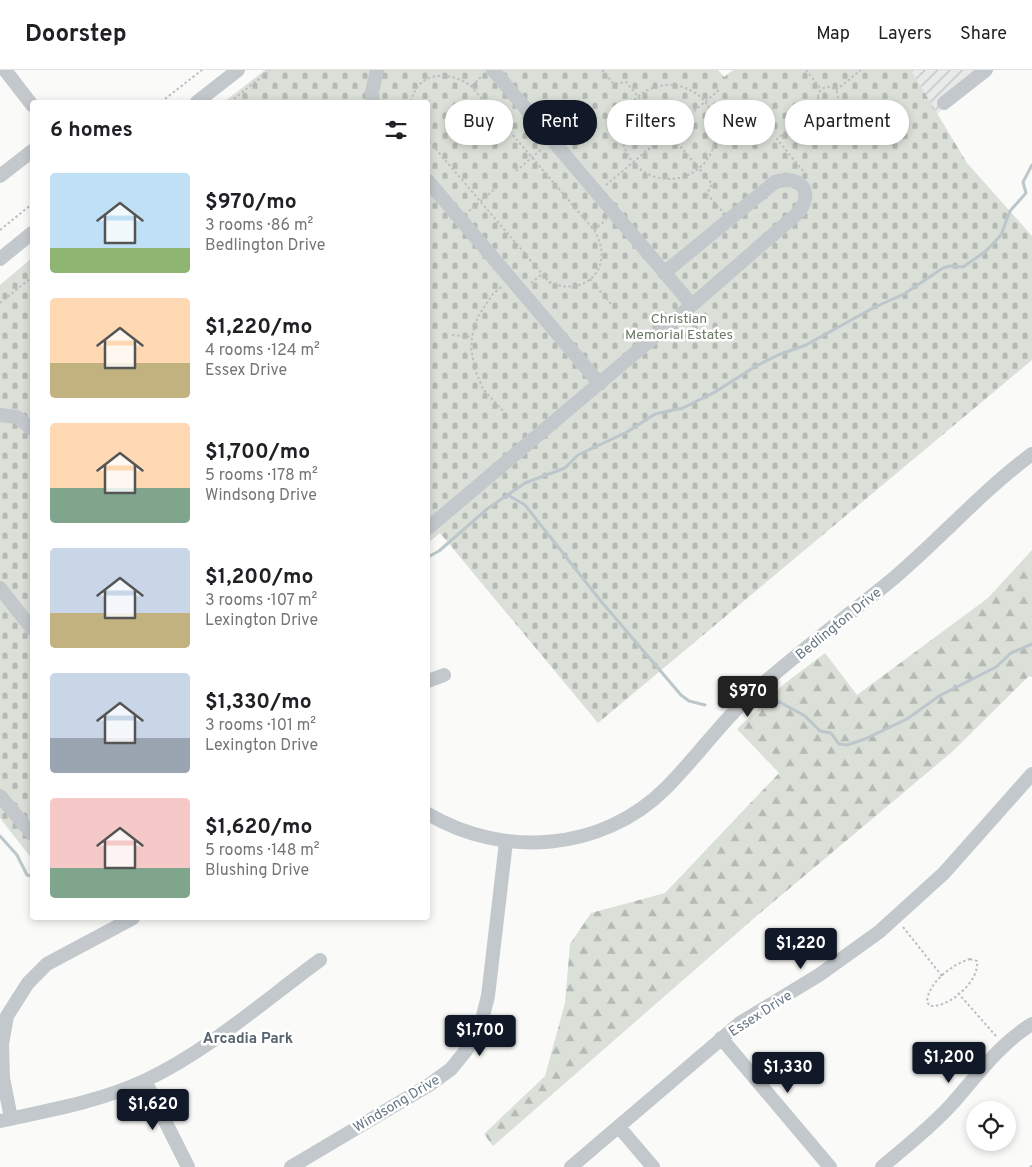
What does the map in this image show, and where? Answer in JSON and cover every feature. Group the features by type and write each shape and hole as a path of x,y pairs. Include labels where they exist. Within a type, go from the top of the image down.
{"street":[{"path":"5,70 30,102"},
{"path":"200,100 238,70"},
{"path":"373,100 372,92 377,70"},
{"path":"493,70 523,105"},
{"path":"944,103 986,70"},
{"path":"557,145 692,305"},
{"path":"0,176 30,153"},
{"path":"430,526 600,384 798,213 806,201 806,193 798,182 792,179 775,182 664,273"},
{"path":"430,183 600,384"},
{"path":"0,259 30,236"},
{"path":"0,414 17,417 30,427"},
{"name":"Bedlington Drive","path":"430,815 472,834 506,842 551,843 576,838 603,829 647,804 665,789 750,694 893,578 1005,474 1032,454"},
{"path":"0,588 30,626"},
{"path":"430,680 444,675"},
{"name":"Essex Drive","path":"572,1167 740,1023 819,976 895,918 944,873 1032,774"},
{"path":"0,796 30,832"},
{"name":"Windsong Drive","path":"291,1167 429,1086 451,1069 468,1048 482,1020 488,996 506,842"},
{"path":"128,920 47,964 28,983 3,1015 2,1044 6,1119 71,1107 145,1081 201,1047 320,960"},
{"path":"882,1167 951,1106 982,1066 1032,1024"},
{"path":"721,1038 830,1167"},
{"path":"145,1081 188,1167"},
{"path":"619,1127 653,1167"}],"path":[{"path":"164,100 202,70"},
{"path":"232,100 270,70"},
{"path":"471,86 488,70"},
{"path":"602,70 614,84 626,82 641,100"},
{"path":"806,70 822,89"},
{"path":"836,90 861,70"},
{"path":"412,100 416,90 432,76 442,73 453,74 471,86 600,239 602,261 598,271 590,279 570,288 559,287 549,282 430,142"},
{"path":"704,101 693,92 679,86 663,86 649,90 638,97 627,110 622,125 622,141 633,163 651,176 667,180 683,178 699,168 708,158 714,145"},
{"path":"819,100 818,94 828,86 836,90 838,100"},
{"path":"707,100 719,90"},
{"path":"694,111 704,103"},
{"path":"785,132 777,139 804,172"},
{"path":"516,171 547,145"},
{"path":"597,193 655,145"},
{"path":"679,145 712,184 707,194 728,219"},
{"path":"460,219 496,188"},
{"path":"0,230 30,206"},
{"path":"0,303 30,279"},
{"path":"502,411 483,389 480,378 476,375 472,337 482,307 493,294 511,279"},
{"path":"590,279 611,304"},
{"path":"452,335 472,337"},
{"path":"895,918 942,976"},
{"path":"970,959 977,961 975,975 958,993 938,1006 930,1006 927,1002 928,994 933,984 942,976 961,962 970,959"},
{"path":"958,993 1004,1046"}],"shaded area":[{"path":"911,70 994,70 937,114"}],"green space":[{"name":"Christian Memorial Estates","path":"265,70 718,70 724,77 733,70 911,70 967,163 1032,236 1032,360 598,723 440,533 430,541 430,100 227,100"},
{"path":"30,260 30,856 0,818 0,285"},
{"path":"1032,550 1032,677 1029,676 953,751 753,919 493,1146 484,1134 545,1076 565,1003 570,944 591,913 665,893 779,773 737,729 784,684 825,653 857,695 988,598"}],"waterway":[{"path":"430,556 439,551 487,509 525,483 565,468 578,455 627,432 655,414 683,408 715,392 756,366 778,355 806,345 873,308 904,294 943,268 950,266 963,267 986,251 1001,235 1010,211 1026,193 1023,182 1032,165"},
{"path":"508,495 525,505 600,600 681,695 689,701 705,705"},
{"path":"774,699 805,716 820,731 831,733 839,744 847,745 865,739 907,719 939,696 996,667 1011,653 1032,644"},
{"path":"0,836 17,855 27,875 30,876"}],"district":[{"name":"Arcadia Park","path":"248,1038"}]}
